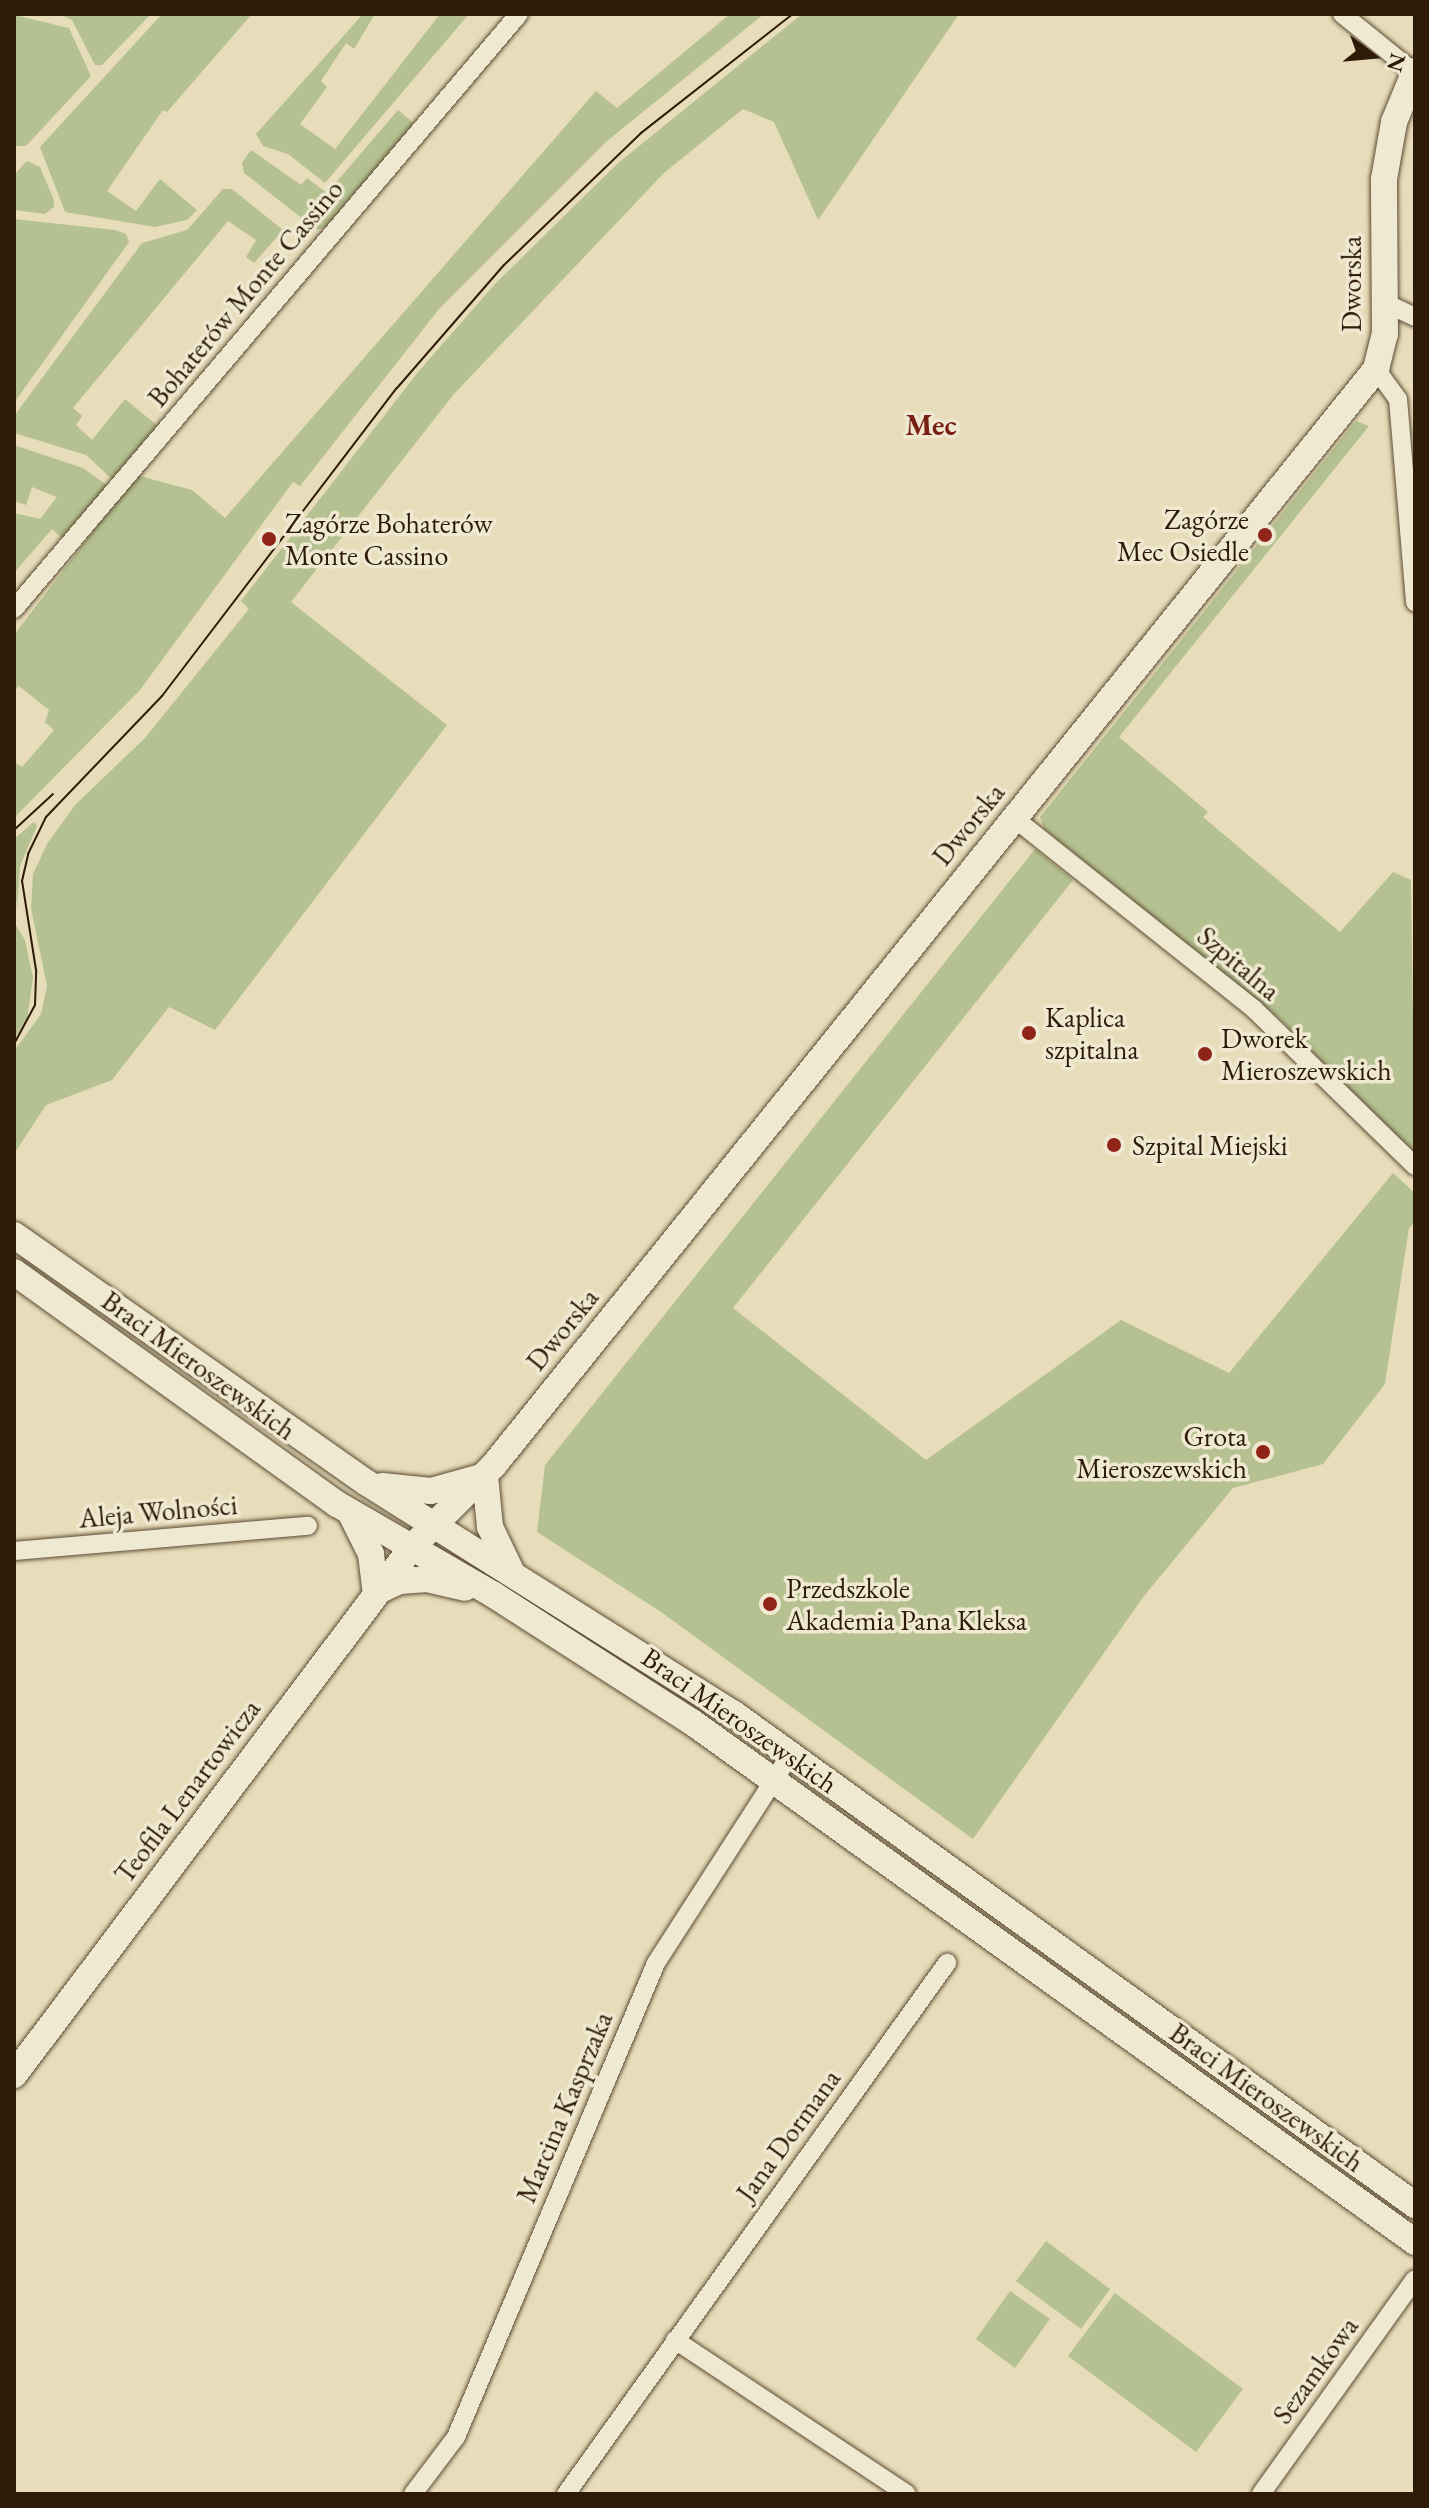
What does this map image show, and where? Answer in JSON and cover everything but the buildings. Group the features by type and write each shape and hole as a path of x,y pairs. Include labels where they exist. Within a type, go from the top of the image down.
{"main road":[{"name":"Dworska","path":"412,1547 485,1476 1376,369 1385,334 1384,179 1394,122 1415,71"},
{"name":"Braci Mieroszewskich","path":"14,1235 367,1483 510,1569 790,1755 1415,2205"},
{"name":"Braci Mieroszewskich","path":"14,1272 350,1512 494,1595 692,1722 1415,2242"},
{"path":"367,1483 431,1491 485,1476 490,1527 510,1569"},
{"path":"350,1512 371,1554 376,1592 400,1581 427,1579 494,1595"},
{"name":"Teofila Lenartowicza","path":"14,2075 412,1547"}],"street":[{"name":"Bohaterów Monte Cassino","path":"14,609 519,14"},
{"path":"1342,14 1415,71"},
{"path":"1385,303 1415,317"},
{"path":"1376,369 1398,399 1415,602"},
{"name":"Szpitalna","path":"1014,818 1254,1009 1415,1166"},
{"name":"Aleja Wolności","path":"14,1551 308,1526"},
{"name":"Marcina Kasprzaka","path":"413,2494 456,2437 656,1963 790,1755"},
{"name":"Jana Dormana","path":"566,2494 947,1963"},
{"name":"Sezamkowa","path":"1261,2494 1415,2279"},
{"path":"675,2340 907,2494"}],"green space":[{"path":"59,14 151,14 102,65 95,65 72,20"},
{"path":"162,14 252,14 167,112 163,110 107,191 136,211 160,179 197,210 187,220 155,227 65,212 40,147"},
{"path":"363,14 375,14 354,49 346,43 321,81 327,87 300,124 335,149 440,14 469,14 325,183 288,154 263,146 256,134"},
{"path":"730,14 764,14 607,141 439,309 300,486 293,482 140,690 14,818 14,762 22,767 54,730 45,722 49,710 19,686 14,691 14,635 136,475 192,490 225,518 596,91 617,108"},
{"path":"802,14 959,14 818,220 774,122 743,109 664,173 454,394 291,602 447,725 215,1030 169,1007 112,1080 46,1105 14,1154 14,1051 41,1014 47,986 31,908 33,874 47,844 75,805 145,738 249,609 241,601 418,372 495,284 617,164"},
{"path":"14,15 69,28 91,76 26,146 14,146"},
{"path":"398,110 417,126 331,224 317,230 244,173 242,163 251,150 301,185 307,178 327,193"},
{"path":"27,161 40,167 54,200 54,207 45,214 14,210 14,175"},
{"path":"223,189 232,189 283,230 254,263 246,257 256,240 228,221 73,408 82,416 76,425 92,440 125,399 159,427 113,480 86,455 14,433 14,416 142,243 187,230"},
{"path":"14,219 115,230 126,234 129,242 14,403"},
{"path":"1356,421 1369,426 1119,737 1208,812 1203,817 1340,932 1393,872 1411,880 1415,1155 1278,1017 1044,829 1040,817"},
{"path":"14,445 83,468 108,486 62,538 52,529 14,573 14,513 40,519 57,497 32,487 26,505 14,501"},
{"path":"34,822 37,826 20,866 17,912 14,839"},
{"path":"1035,849 1073,880 733,1308 926,1460 1121,1320 1229,1373 1393,1173 1415,1193 1415,1222 1409,1228 1385,1384 1323,1464 1233,1488 1144,1596 973,1839 661,1612 537,1532 545,1465"},
{"path":"14,922 25,940 33,978 27,1019 14,1039"},
{"path":"1046,2241 1110,2289 1081,2329 1016,2281"},
{"path":"1010,2291 1050,2319 1015,2368 976,2339"},
{"path":"1115,2293 1243,2389 1196,2452 1068,2356"}],"tram line":[{"path":"14,1044 35,1005 36,970 22,881 28,854 46,817 162,696 397,388 504,265 641,133 793,14"},
{"path":"14,830 53,794"}],"place":[{"name":"Zagórze Mec Osiedle","path":"1265,535"},
{"name":"Zagórze Bohaterów Monte Cassino","path":"269,539"},
{"name":"Kaplica szpitalna","path":"1029,1033"},
{"name":"Dworek Mieroszewskich","path":"1205,1054"},
{"name":"Szpital Miejski","path":"1114,1145"},
{"name":"Grota Mieroszewskich","path":"1263,1452"},
{"name":"Przedszkole Akademia Pana Kleksa","path":"770,1604"}],"district":[{"name":"Mec","path":"931,425"}]}
